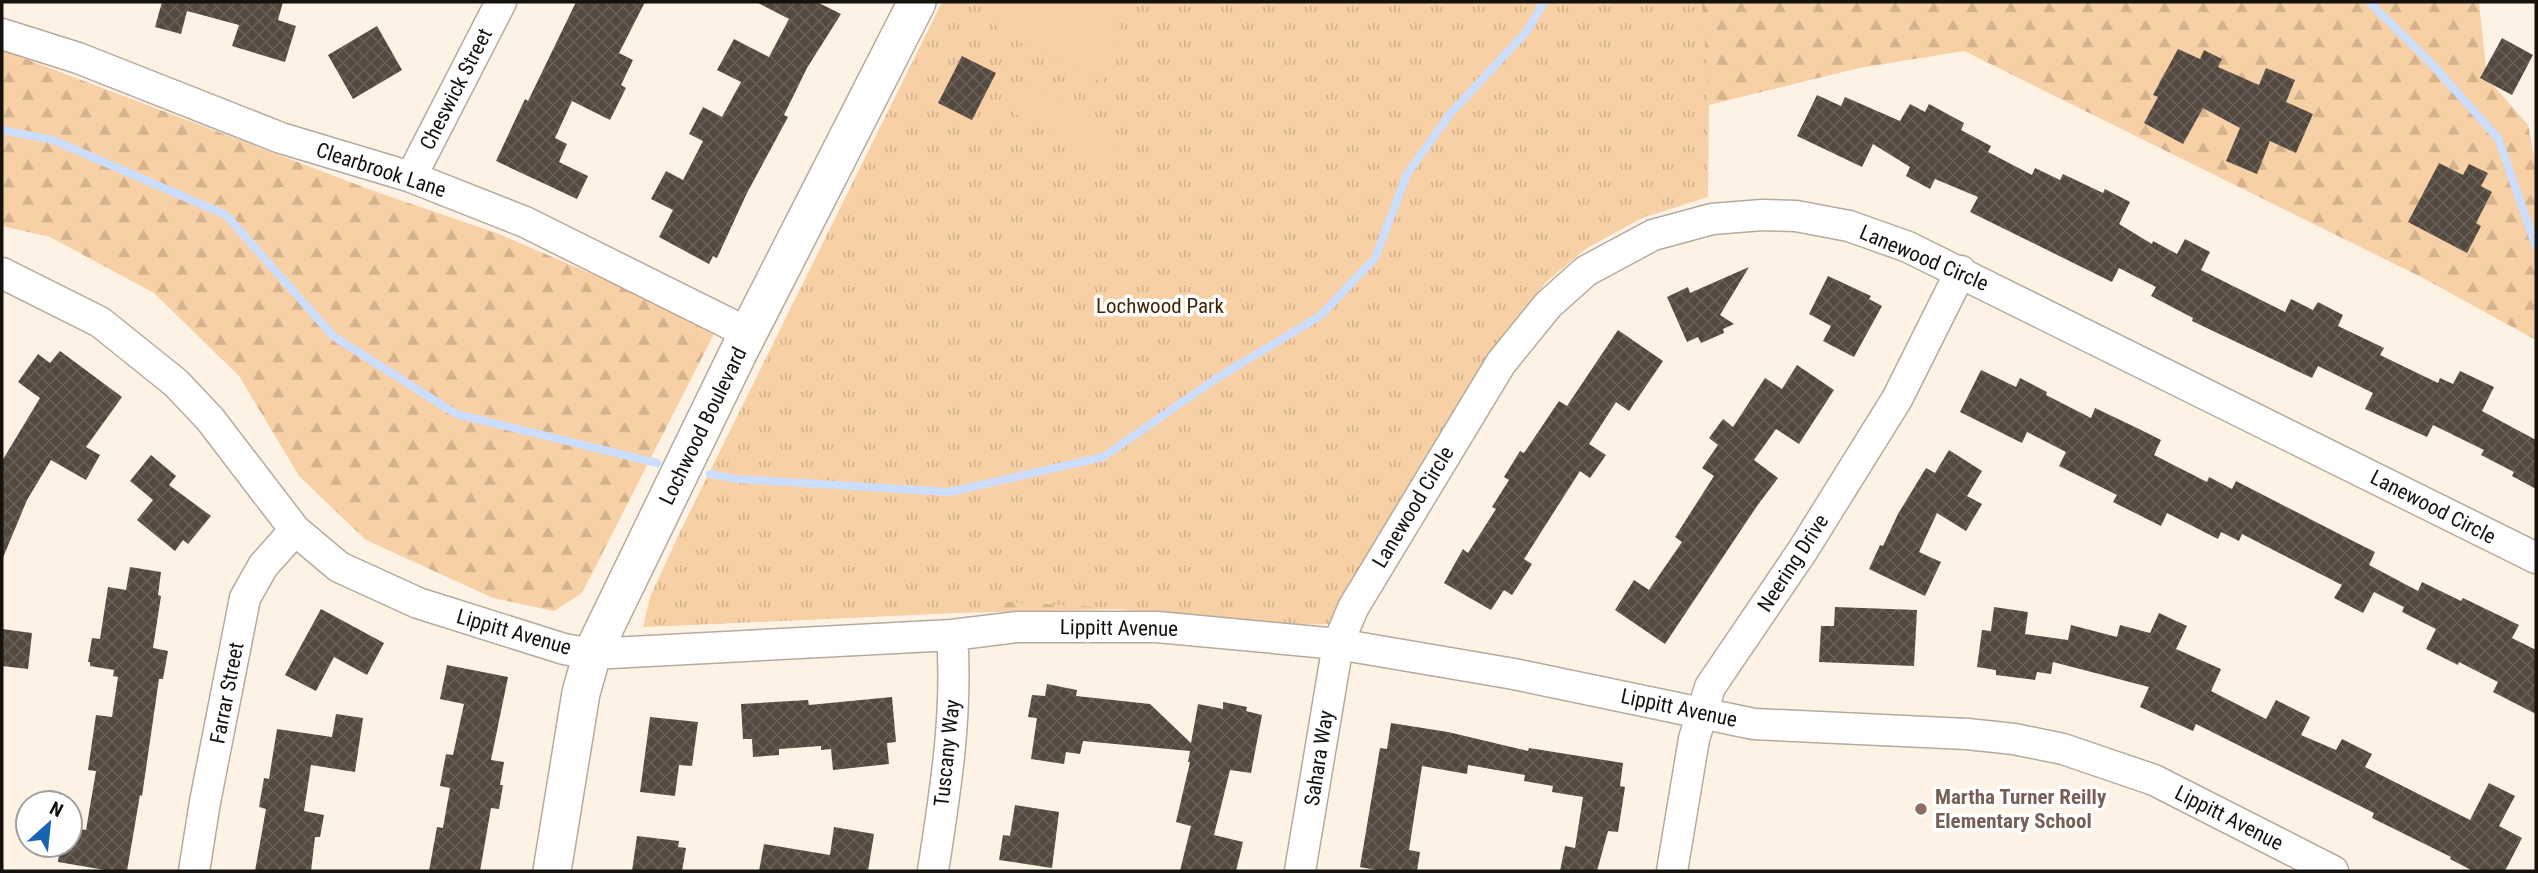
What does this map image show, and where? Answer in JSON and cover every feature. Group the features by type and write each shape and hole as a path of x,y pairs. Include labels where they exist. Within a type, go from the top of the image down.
{"street":[{"name":"Cheswick Street","path":"411,177 501,2"},
{"name":"Lochwood Boulevard","path":"552,871 581,693 592,654 748,333 917,2"},
{"name":"Clearbrook Lane","path":"2,34 78,58 281,138 411,177 525,222 748,333"},
{"name":"Lanewood Circle","path":"1338,644 1353,608 1501,363 1548,305 1586,271 1653,236 1713,219 1762,215 1796,216 1849,226 1908,247 2536,558"},
{"name":"Neering Drive","path":"1672,871 1694,738 1710,687 1804,550 1898,399 1961,271"},
{"name":"Lippitt Avenue","path":"5,282 100,322 176,383 210,419 295,530 339,566 391,593 418,603 564,649 592,654 952,635 1018,627 1157,627 1338,644 1514,674 1754,724 1967,734 2014,739 2063,749 2154,780 2333,871"},
{"name":"Farrar Street","path":"194,871 205,802 246,598 263,566 295,530"},
{"name":"Tuscany Way","path":"933,871 947,771 954,689 952,635"},
{"name":"Sahara Way","path":"1300,871 1338,644"}],"green space":[{"name":"Lochwood Park","path":"942,2 1702,2 1709,105 1708,197 1642,218 1587,248 1546,282 1478,371 1337,605 1335,624 1261,625 1150,610 1009,602 954,613 643,627 650,597 679,534"},
{"path":"1002,2 1118,2 1120,44 1103,83 998,31 994,19"},
{"name":"Lochwood Park","path":"1242,2 2479,2 2486,69 2493,85 2528,125 2536,166 2536,340 2423,278 1964,51 1859,68 1709,105 1693,171 1615,211 1529,293 1261,625 1119,609 954,613 643,627"},
{"path":"2,50 371,190 499,234 717,328 582,593 554,611 493,598 366,540 299,476 239,376 154,293 50,237 2,226"},
{"path":"1019,85 1033,88 1112,128 1116,138 1115,148 1108,154 1097,156 1013,113 1007,101 1008,94"}],"building":[{"path":"162,2 283,2 278,20 296,26 285,62 232,46 239,25 187,11 181,34 155,27"},
{"path":"576,2 645,2 619,53 633,60 621,85 626,88 610,120 572,101 555,138 567,144 559,162 588,176 577,199 496,161"},
{"path":"756,2 817,2 841,14 807,68 784,115 788,117 747,193 717,258 713,256 709,264 659,237 673,210 651,199 666,171 683,180 703,141 689,134 703,107 722,117 741,82 717,70 734,39 769,57 789,19"},
{"path":"377,26 402,70 353,99 328,55"},
{"path":"2502,38 2533,55 2512,95 2480,78"},
{"path":"2178,49 2200,59 2204,50 2222,59 2218,67 2259,85 2266,68 2295,80 2286,102 2313,114 2296,153 2270,141 2257,174 2226,161 2240,128 2203,108 2183,144 2144,123 2158,97 2153,95"},
{"path":"962,56 996,73 972,120 938,103"},
{"path":"1817,95 1841,106 1845,97 1900,121 1910,104 1925,112 1929,104 1964,123 1961,130 1991,146 1988,152 2032,175 2035,168 2060,180 2063,174 2103,193 2105,189 2130,202 2119,224 2152,244 2153,241 2177,254 2185,239 2210,252 2201,270 2285,312 2291,299 2313,310 2318,302 2343,315 2338,326 2384,348 2380,355 2438,383 2440,378 2453,384 2460,371 2494,387 2482,411 2536,440 2536,489 2512,476 2514,472 2481,455 2484,450 2433,425 2427,437 2365,409 2373,393 2318,366 2312,378 2192,321 2193,318 2151,296 2156,287 2119,268 2112,282 1970,212 1978,197 1935,179 1930,189 1906,176 1910,167 1873,144 1862,167 1797,136"},
{"path":"2439,163 2463,175 2469,164 2488,173 2481,186 2492,192 2476,223 2481,226 2467,253 2408,222"},
{"path":"1749,267 1720,315 1734,324 1723,329 1724,333 1701,343 1698,337 1687,342 1667,297 1688,287 1690,293"},
{"path":"1828,276 1871,296 1869,299 1882,306 1854,357 1823,341 1831,326 1809,314"},
{"path":"1618,330 1663,361 1629,411 1616,402 1589,444 1606,455 1590,478 1580,471 1524,559 1532,564 1512,595 1504,590 1491,610 1444,583 1463,549 1468,553 1496,509 1492,507 1509,480 1504,477 1520,451 1524,453 1559,401 1567,406"},
{"path":"60,351 122,397 86,447 100,455 86,480 51,460 27,500 2,560 2,461 40,398 18,382 38,354 50,363"},
{"path":"1797,365 1834,390 1799,444 1776,429 1754,460 1778,478 1665,644 1615,610 1634,580 1649,590 1682,542 1675,537 1714,476 1702,468 1718,445 1709,438 1723,419 1733,427 1765,378 1782,389"},
{"path":"1981,370 2016,387 2020,378 2091,418 2095,408 2161,440 2154,455 2207,482 2209,477 2232,489 2236,481 2375,552 2369,565 2418,591 2422,582 2519,625 2512,638 2536,650 2536,714 2493,692 2498,682 2426,649 2436,629 2402,612 2404,607 2374,592 2363,613 2334,598 2342,585 2242,534 2239,541 2221,532 2218,539 2167,513 2161,526 2113,502 2117,495 2059,466 2066,452 2027,432 2022,443 1960,412"},
{"path":"1949,450 1982,471 1967,496 1982,504 1966,531 1937,513 1919,552 1941,562 1925,596 1869,569 1880,545 1883,546 1898,514 1926,468 1935,473"},
{"path":"151,455 176,476 169,485 211,516 188,544 183,540 175,551 137,520 153,500 130,481"},
{"path":"130,567 161,572 158,595 161,596 153,648 168,651 163,679 159,679 142,796 140,795 127,871 111,871 58,862 58,859 84,859 84,830 96,771 88,770 96,715 112,717 118,677 113,676 114,670 90,666 88,662 92,638 100,639 108,587 126,590"},
{"path":"1835,607 1917,610 1914,666 1819,662 1821,626 1834,626"},
{"path":"1994,607 2028,612 2025,634 2068,640 2071,625 2117,637 2120,625 2150,633 2159,613 2187,626 2176,649 2221,669 2211,691 2266,719 2276,700 2310,717 2301,735 2336,750 2342,739 2372,754 2365,767 2470,820 2489,783 2515,796 2499,826 2522,838 2505,871 2473,871 2450,859 2451,857 2372,818 2374,813 2196,724 2193,731 2140,707 2149,687 2053,662 2051,674 2037,672 2035,680 1996,675 1996,670 1977,667 1982,630 1991,631"},
{"path":"321,609 384,643 367,675 334,657 316,691 285,675"},
{"path":"2,629 32,633 28,669 2,666"},
{"path":"447,665 508,677 491,760 504,762 500,785 503,785 499,809 491,808 480,871 429,871 437,827 443,828 450,788 440,786 446,754 453,755 464,704 440,699"},
{"path":"1047,684 1077,690 1076,696 1150,704 1191,743 1198,704 1223,709 1223,702 1247,707 1246,711 1262,715 1251,773 1230,770 1214,835 1243,842 1236,871 1180,871 1191,826 1176,822 1190,762 1190,751 1083,741 1080,754 1066,752 1064,764 1031,759 1037,718 1028,717 1032,695 1045,696"},
{"path":"892,697 896,742 887,743 889,764 833,770 831,749 821,750 821,746 779,749 779,755 753,757 752,739 743,739 741,704 808,700 809,705"},
{"path":"336,714 363,718 355,772 311,765 304,811 324,815 320,837 315,837 311,871 255,871 266,809 259,807 264,778 269,779 277,729 332,737"},
{"path":"650,717 698,722 692,766 679,765 675,796 640,792"},
{"path":"1391,723 1448,732 1528,751 1529,748 1623,763 1620,786 1625,787 1618,832 1608,831 1597,871 1560,871 1565,846 1575,848 1583,797 1552,792 1553,786 1524,781 1525,775 1468,765 1467,774 1422,766 1409,850 1420,852 1417,871 1382,871 1360,867 1380,748 1387,749"},
{"path":"1015,805 1059,812 1052,868 999,860 1003,835 1010,836"},
{"path":"834,827 874,834 868,871 759,871 764,844 830,855"},
{"path":"637,836 679,841 678,847 686,848 682,871 632,871"}],"waterway":[{"path":"710,474 736,479 950,492 1103,457 1217,378 1320,316 1375,258 1407,174 1450,114 1527,31 1544,2"},
{"path":"2369,2 2430,62 2498,138 2536,247"},
{"path":"2,130 53,140 226,215 333,336 456,414 657,463"}],"place":[{"name":"Martha Turner Reilly Elementary School","path":"1921,809"}]}
